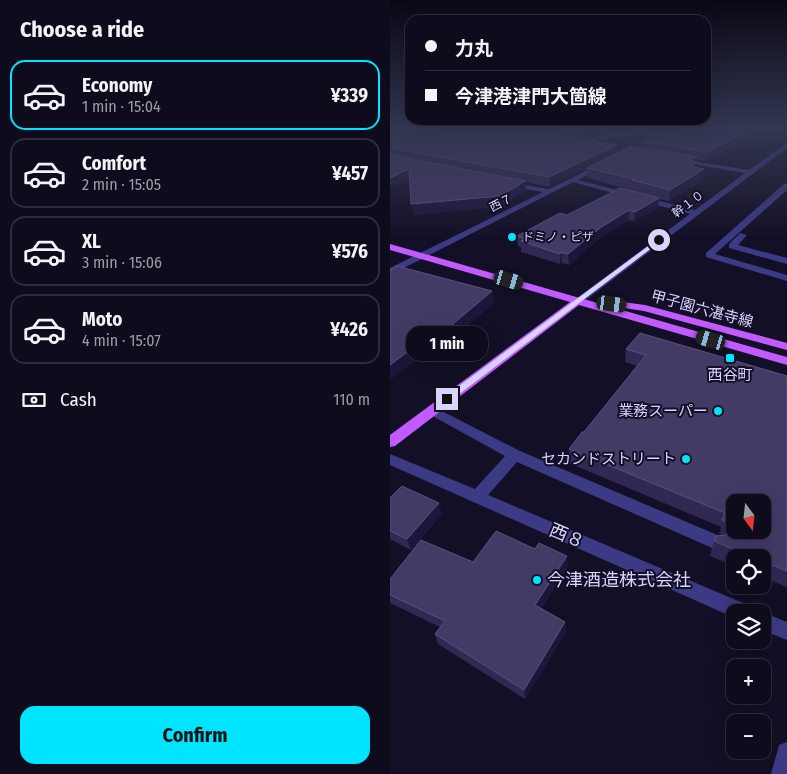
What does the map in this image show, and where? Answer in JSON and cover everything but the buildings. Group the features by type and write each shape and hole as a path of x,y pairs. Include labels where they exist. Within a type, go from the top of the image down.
{"main road":[{"name":"甲子園六湛寺線","path":"390,247 787,361"},
{"name":"甲子園六湛寺線","path":"579,300 645,308 787,347"},
{"path":"390,442 579,300"}],"street":[{"name":"西７","path":"390,272 602,165"},
{"path":"708,165 750,172"},
{"name":"幹１０","path":"579,300 760,165"},
{"path":"572,180 696,213"},
{"path":"502,182 550,191"},
{"path":"787,186 709,255 787,278"},
{"path":"787,194 732,246 787,261"},
{"path":"432,410 515,455 716,542"},
{"path":"477,497 515,455"},
{"name":"西８","path":"390,459 726,605"},
{"path":"771,625 787,631"},
{"path":"782,774 787,753"}],"place":[{"name":"ドミノ・ピザ","path":"512,237"},
{"name":"西谷町","path":"730,358"},
{"name":"業務スーパー","path":"718,411"},
{"name":"セカンドストリート","path":"686,459"},
{"name":"今津酒造株式会社","path":"537,580"}],"route":[{"path":"447,399 659,240"}]}
